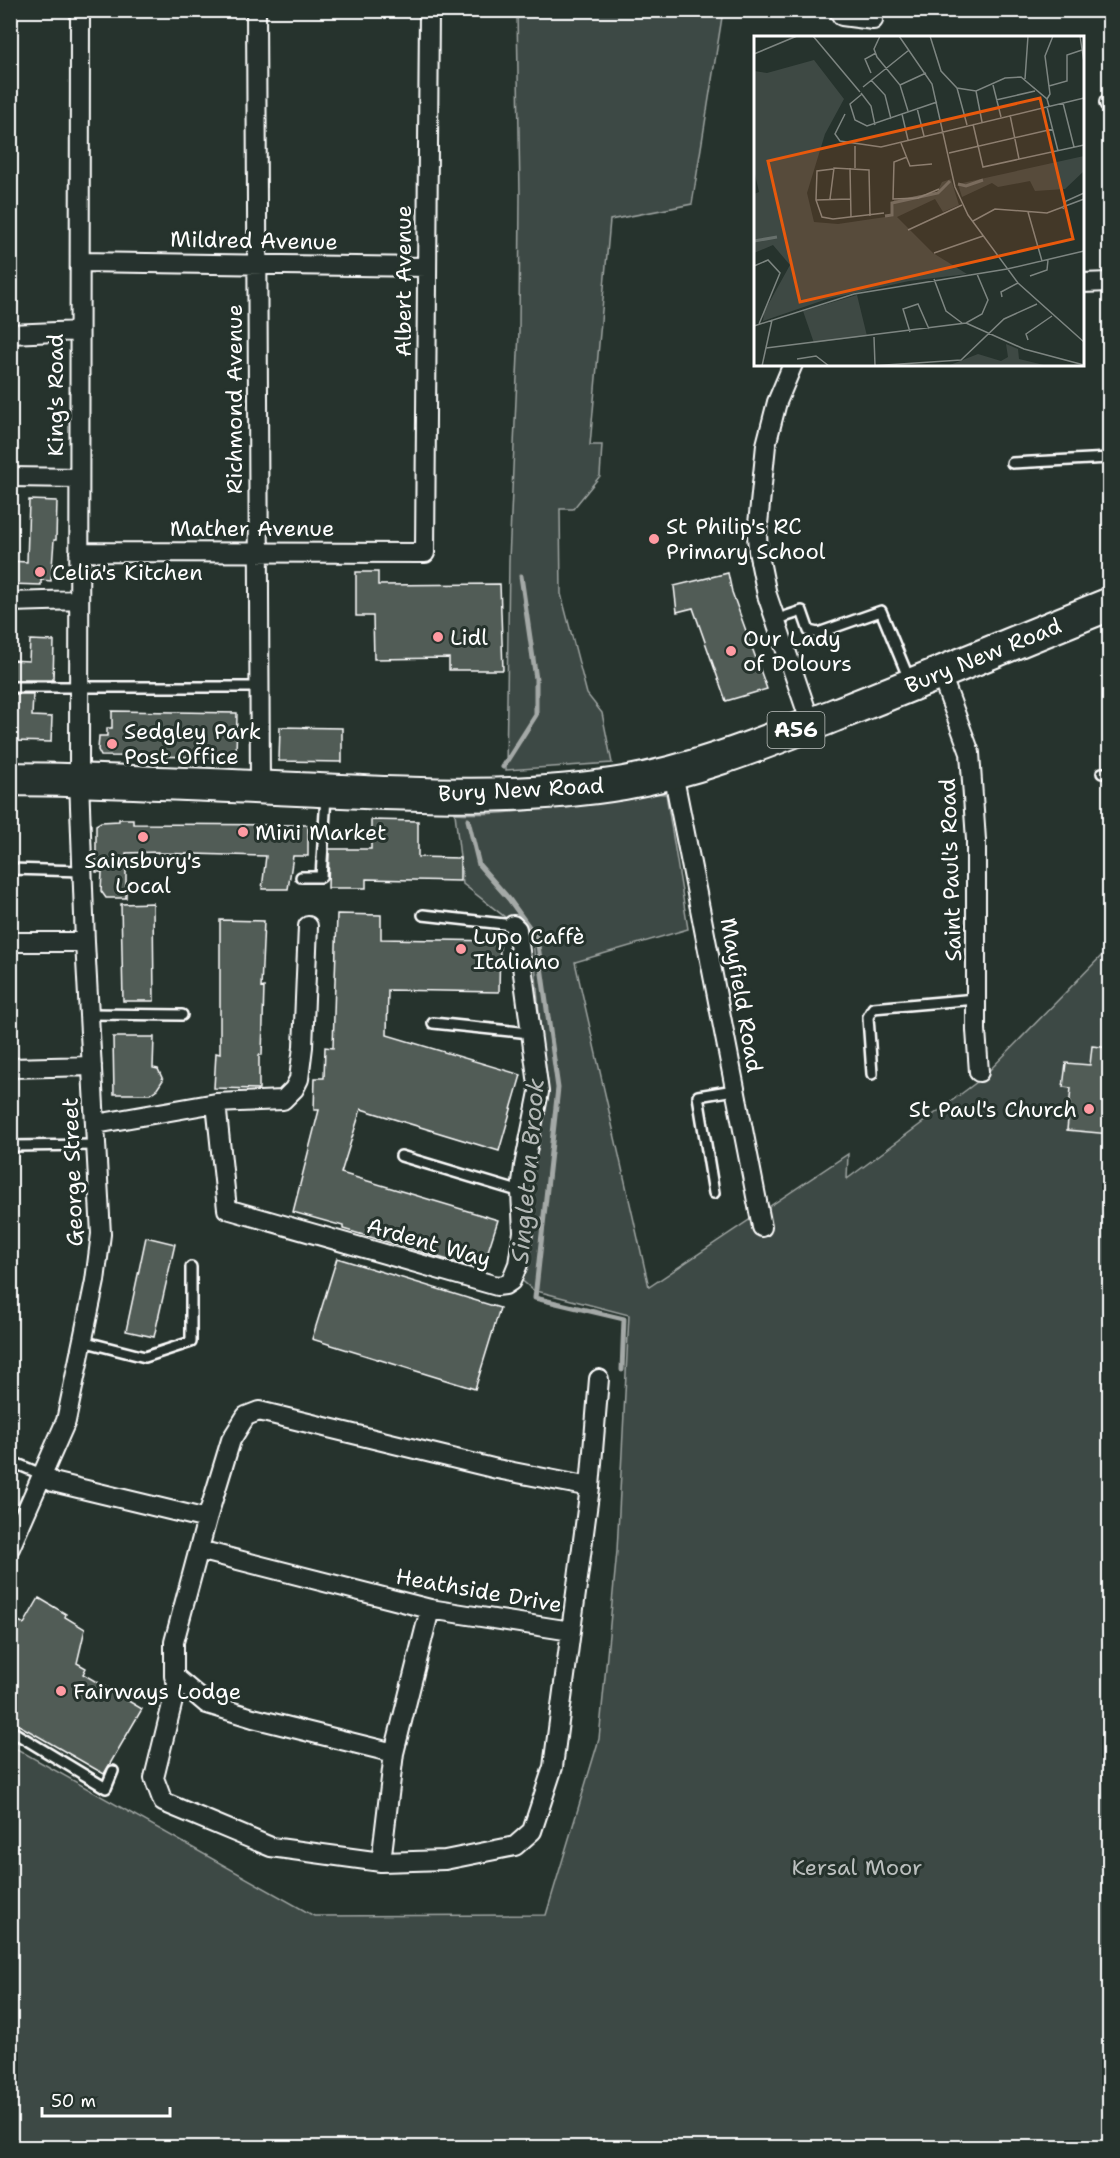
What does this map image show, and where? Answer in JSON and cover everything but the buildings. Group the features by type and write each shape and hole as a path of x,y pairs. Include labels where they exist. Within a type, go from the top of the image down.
{"highway":[{"name":"Bury New Road","path":"10,779 382,793 521,793 573,790 673,773 754,747 1110,604"}],"street":[{"name":"King's Road","path":"79,780 80,10"},
{"name":"Richmond Avenue","path":"256,10 260,787"},
{"name":"Albert Avenue","path":"425,553 429,10"},
{"path":"838,10 842,16 872,23"},
{"name":"Mildred Avenue","path":"80,262 427,267"},
{"path":"1084,283 1110,282"},
{"path":"10,334 80,331"},
{"path":"792,366 777,402 766,445 758,543 760,568 775,620 811,724"},
{"path":"10,477 79,478"},
{"name":"Mather Avenue","path":"79,552 425,553"},
{"path":"10,602 79,600"},
{"name":"Saint Paul's Road","path":"940,672 970,753 976,840 976,999 979,1072"},
{"name":"Mayfield Road","path":"673,773 708,942 734,1090 762,1227"},
{"name":"George Street","path":"10,1548 66,1421 99,1258 97,1145 85,942 79,780"},
{"name":"Ardent Way","path":"216,1103 227,1209 497,1286 505,1285 511,1281 517,1269 523,1232 521,1192 524,1166 539,1092 517,929 513,925"},
{"path":"96,1124 216,1103 284,1100 294,1089 299,1078 303,1047 308,926"},
{"path":"10,942 85,942"},
{"path":"10,1068 92,1066"},
{"path":"571,1631 590,1487 599,1379"},
{"path":"394,1753 253,1718 207,1704 174,1676 174,1642 207,1519 231,1440 246,1416 260,1411 497,1469 590,1487"},
{"path":"41,1474 52,1482 207,1519"},
{"name":"Heathside Drive","path":"178,1680 154,1778 163,1803 271,1847 381,1862 445,1860 515,1846 532,1832 553,1767 571,1631 430,1609 199,1550"},
{"path":"381,1862 394,1753 430,1609"}],"lane":[{"path":"1012,464 1110,458"},
{"path":"775,620 802,611 809,631 818,633 881,611 910,684"},
{"path":"10,687 259,687"},
{"path":"301,877 321,877 326,790"},
{"path":"10,868 82,871"},
{"path":"423,915 513,925"},
{"path":"872,1074 868,1017 873,1008 976,999"},
{"path":"89,1014 182,1015"},
{"path":"433,1023 530,1033"},
{"path":"714,1193 698,1096 734,1090"},
{"path":"10,1146 97,1145"},
{"path":"401,1156 521,1192"},
{"path":"82,1341 146,1358 191,1342 191,1267"},
{"path":"10,1461 41,1474"},
{"path":"10,1730 106,1788 113,1771"}],"green space":[{"path":"517,11 723,11 692,204 610,220 590,445 602,445 600,476 573,509 560,509 561,594 587,694 602,713 612,763 506,770 509,560 519,331 520,195"},
{"name":"Kersal Moor","path":"644,793 666,794 688,929 575,962 649,1287 848,1154 847,1179 981,1079 1109,948 1109,2147 11,2147 10,1745 314,1916 546,1915 599,1739 617,1551 629,1315 533,1290 518,1277 545,1089 533,939 463,884 455,813 526,811"}],"waterway":[{"name":"Singleton Brook","path":"503,767 536,715 536,679 521,576"},
{"name":"Singleton Brook","path":"468,820 479,865 509,899 537,938 558,1088 535,1298 624,1319 622,1370"}],"place":[{"name":"St Philip's RC Primary School","path":"654,539"},
{"name":"Celia's Kitchen","path":"40,572"},
{"name":"Lidl","path":"438,637"},
{"name":"Our Lady of Dolours","path":"731,651"},
{"name":"Sedgley Park Post Office","path":"112,744"},
{"name":"Mini Market","path":"243,832"},
{"name":"Sainsbury's Local","path":"143,837"},
{"name":"Lupo Caffè Italiano","path":"461,949"},
{"name":"St Paul's Church","path":"1089,1109"},
{"name":"Fairways Lodge","path":"61,1691"}]}
